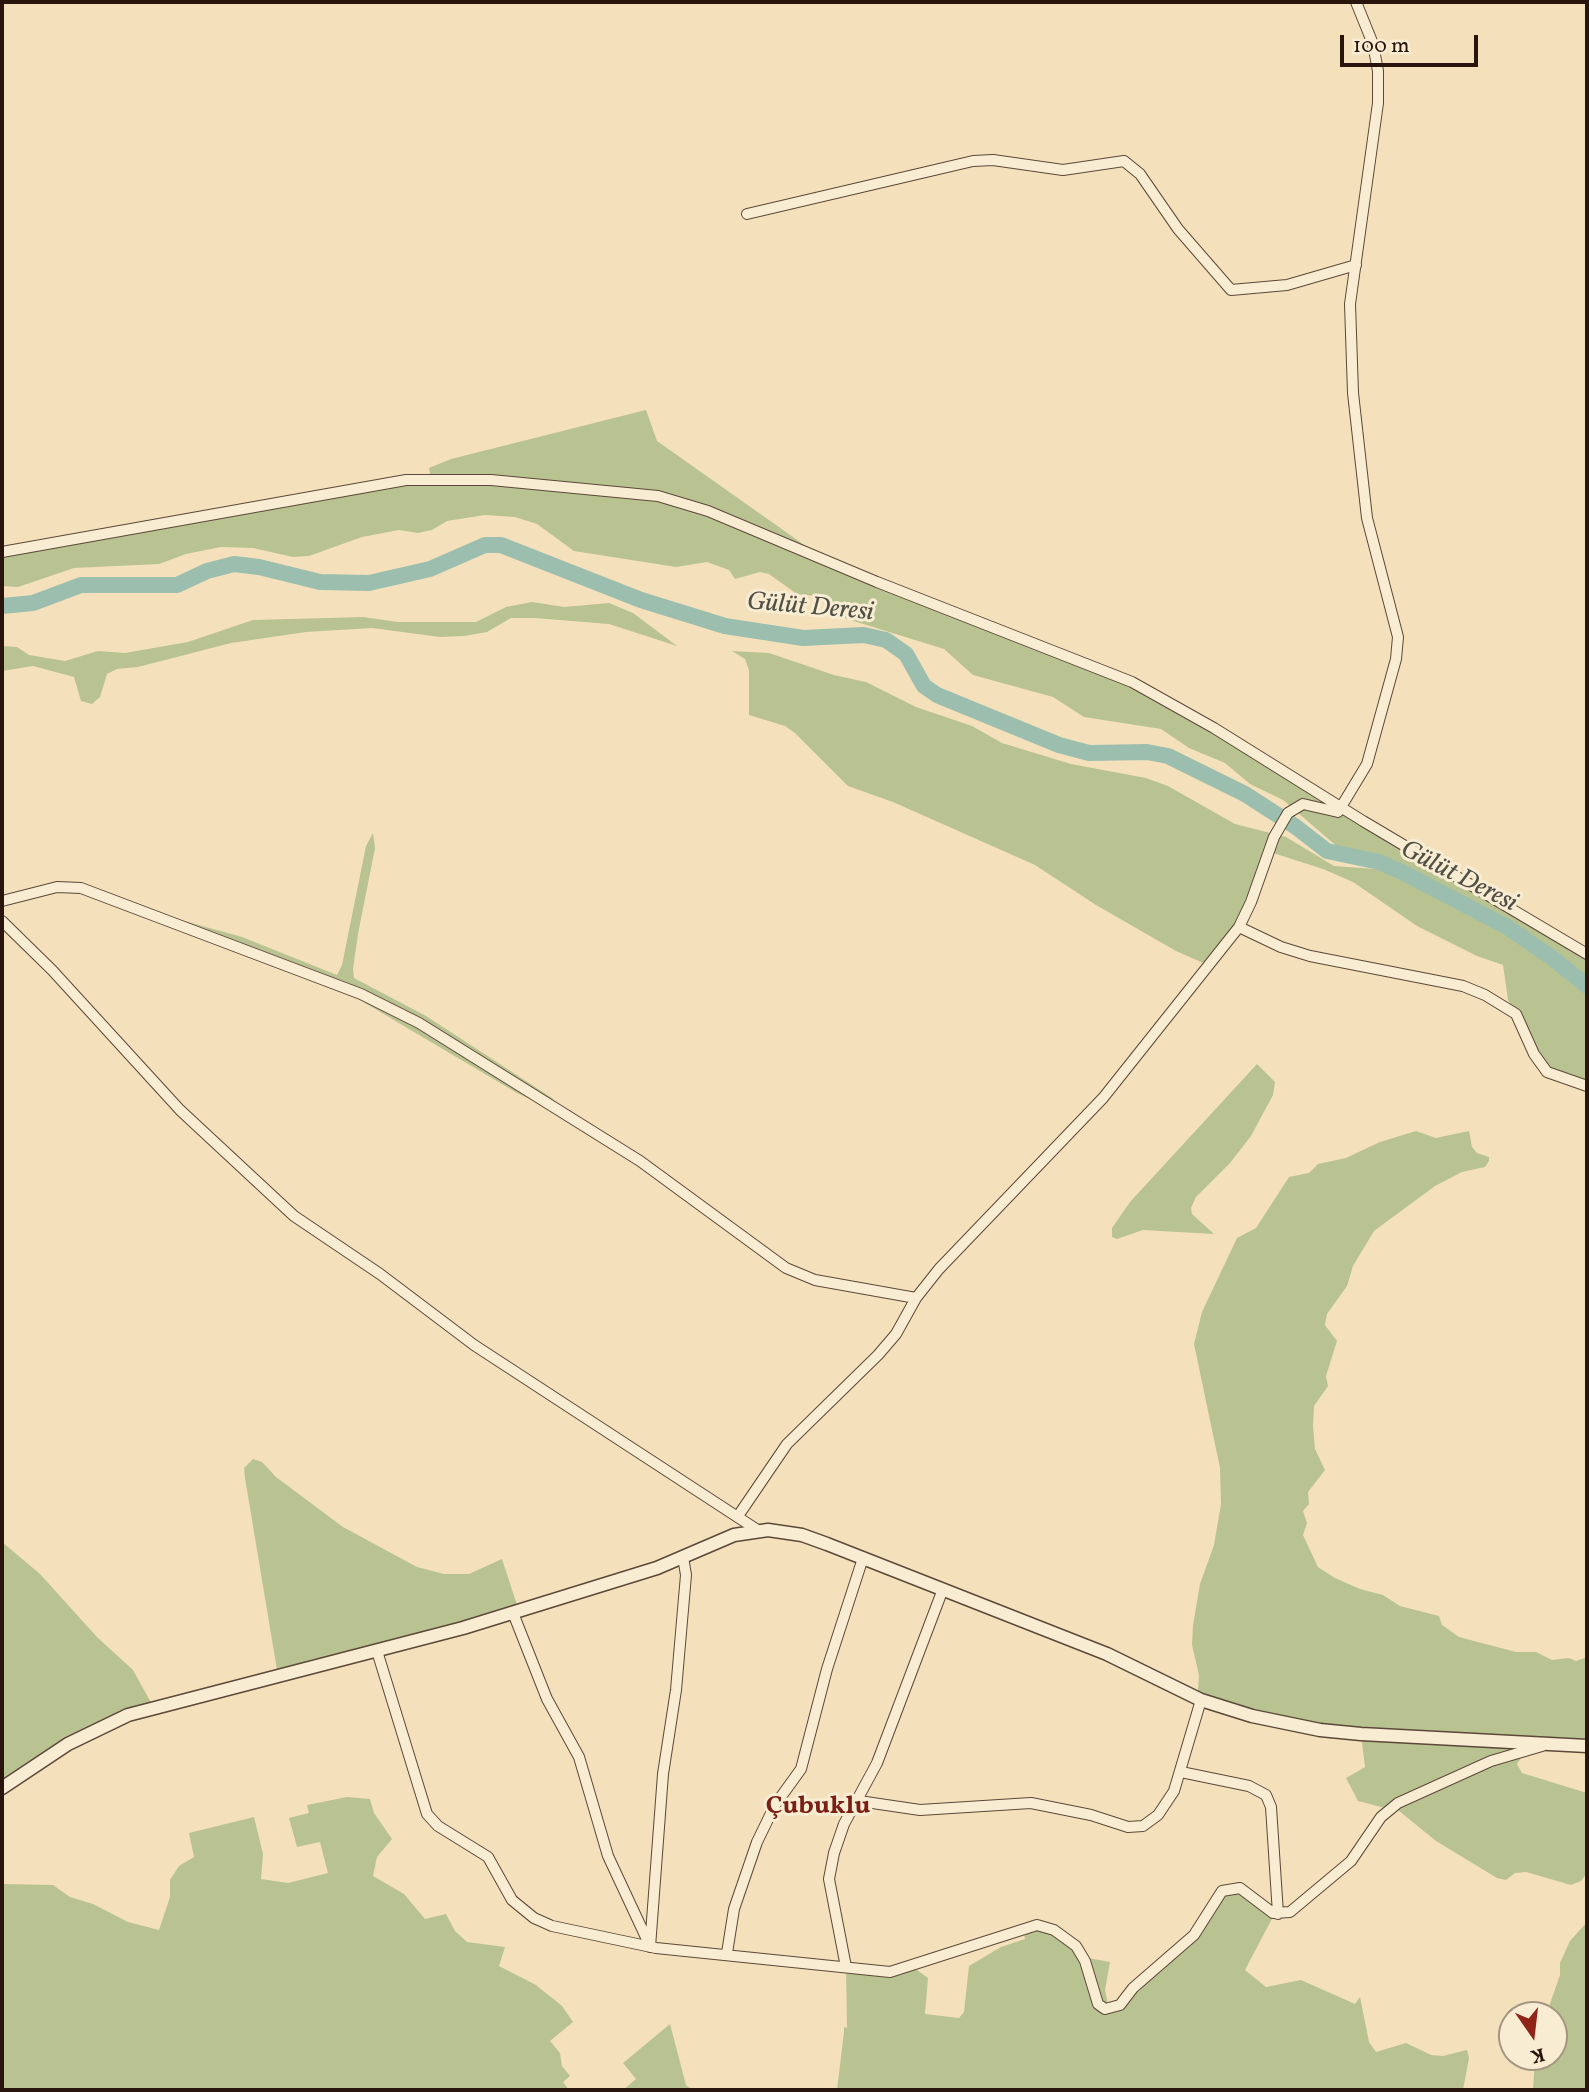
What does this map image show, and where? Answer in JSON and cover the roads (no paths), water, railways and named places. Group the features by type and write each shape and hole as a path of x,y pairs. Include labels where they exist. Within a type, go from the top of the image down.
{"street":[{"path":"738,1516 787,1444 889,1343 916,1298 946,1261 1103,1098 1239,927 1251,902 1273,837 1288,813 1303,804 1330,813 1342,808 1367,764 1399,648 1395,617 1374,548 1361,484 1350,334 1350,304 1378,103 1378,71 1373,44 1356,2"},
{"path":"747,214 973,161 993,160 1063,170 1124,161 1140,174 1178,229 1231,290 1287,285 1356,265"},
{"path":"2,552 406,480 491,480 658,496 708,511 877,582 1132,682 1214,728 1587,954"},
{"path":"2,901 57,887 81,888 361,994 429,1029 640,1161 786,1268 815,1280 916,1298"},
{"path":"2,921 52,970 180,1110 294,1216 380,1274 474,1345 759,1531"},
{"path":"1239,927 1281,947 1310,956 1463,986 1485,995 1516,1014 1534,1054 1547,1072 1587,1086"},
{"path":"2,1788 68,1744 128,1715 513,1613 683,1557 734,1535 759,1531 802,1535 1107,1654 1201,1700 1252,1716 1320,1730 1587,1746"},
{"path":"650,1947 663,1774 676,1690 686,1575 683,1557"},
{"path":"727,1953 734,1909 757,1842 775,1805 801,1769 827,1669 863,1558"},
{"path":"846,1967 832,1899 830,1866 845,1824 877,1763 943,1589"},
{"path":"513,1613 547,1699 579,1758 608,1856 650,1947"},
{"path":"377,1651 427,1814 439,1826 488,1857 512,1900 534,1918 552,1926 650,1947 727,1953 880,1972 899,1970 1020,1928 1037,1925 1054,1930 1076,1946 1085,1961 1098,2004 1109,2009 1120,2005 1133,1988 1194,1935 1222,1891 1240,1888 1278,1914 1296,1909 1351,1861 1381,1817 1398,1803 1492,1761 1546,1745"},
{"path":"859,1801 920,1810 1031,1803 1135,1827 1149,1823 1158,1815 1174,1791 1201,1700"},
{"path":"1181,1772 1255,1787 1266,1795 1271,1807 1278,1914"}],"waterway":[{"name":"Gülüt Deresi","path":"2,606 33,603 81,585 177,585 207,571 234,564 259,567 320,582 369,583 430,569 485,545 501,545 641,600 725,626 803,638 864,635 886,640 906,654 924,686 937,695 1059,745 1089,753 1147,752 1168,756 1245,794 1327,851 1379,862 1507,927 1587,986"}],"district":[{"name":"Çubuklu","path":"818,1808"}]}
